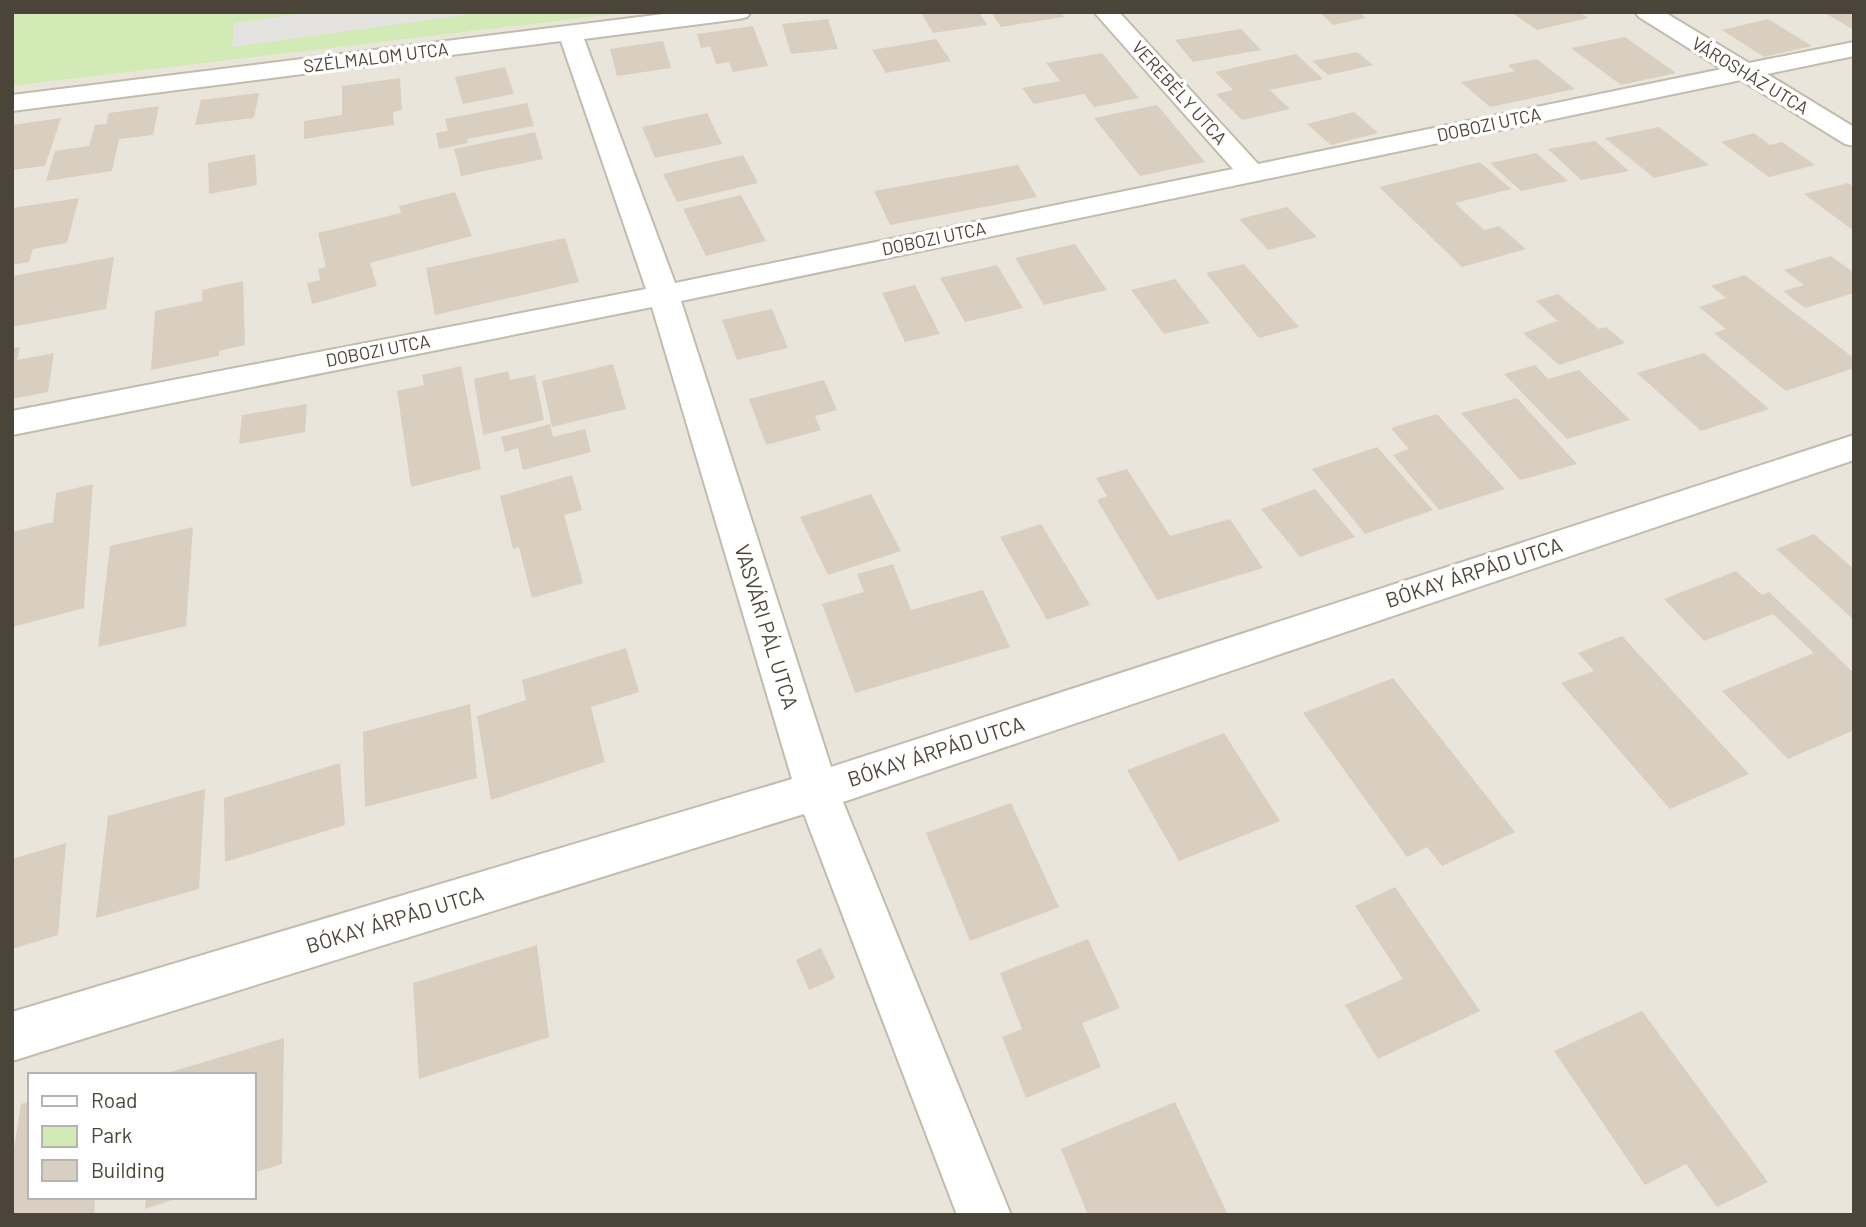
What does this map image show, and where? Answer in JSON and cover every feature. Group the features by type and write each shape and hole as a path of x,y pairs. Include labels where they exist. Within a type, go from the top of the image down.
{"street":[{"name":"SZÉLMALOM UTCA","path":"12,103 739,12"},
{"name":"VEREBÉLY UTCA","path":"1106,12 1252,173"},
{"name":"VÁROSHÁZ UTCA","path":"1647,12 1854,138"},
{"name":"VASVÁRI PÁL UTCA","path":"570,32 664,295 817,791 984,1215"},
{"name":"DOBOZI UTCA","path":"12,423 664,295 1854,49"},
{"name":"BÓKAY ÁRPÁD UTCA","path":"12,1037 817,791 1854,447"}],"shaded area":[{"path":"312,12 465,12 465,15 232,47 234,23"},
{"path":"634,12 1854,12 1854,1215 12,1215 12,86"}],"green space":[{"path":"12,12 634,12 12,86"}],"building":[{"path":"921,12 979,12 987,25 933,33"},
{"path":"991,12 1061,12 1064,17 1001,27"},
{"path":"1319,12 1359,12 1366,18 1333,25"},
{"path":"1511,12 1579,12 1588,18 1537,30"},
{"path":"1823,12 1854,12 1854,30"},
{"path":"828,19 838,49 791,54 782,24"},
{"path":"1768,19 1812,46 1764,57 1722,30"},
{"path":"753,26 768,66 733,72 729,62 716,64 710,46 701,48 697,34"},
{"path":"1241,29 1261,50 1193,62 1175,40"},
{"path":"1625,37 1676,73 1621,85 1571,48"},
{"path":"936,39 951,61 886,73 872,50"},
{"path":"663,41 671,68 617,76 610,49"},
{"path":"1357,52 1373,65 1328,75 1312,61"},
{"path":"1102,53 1139,98 1094,107 1084,94 1034,104 1022,88 1060,81 1046,63"},
{"path":"1296,54 1323,79 1270,90 1290,109 1242,120 1216,94 1233,90 1215,72"},
{"path":"1537,59 1575,89 1490,107 1461,82 1515,71 1508,65"},
{"path":"505,67 514,94 463,104 455,77"},
{"path":"400,78 402,110 393,112 394,125 304,139 304,121 342,115 342,86"},
{"path":"259,93 254,118 195,125 201,100"},
{"path":"527,103 534,126 467,139 468,143 439,149 436,133 448,131 445,119"},
{"path":"1157,105 1205,162 1140,176 1094,118"},
{"path":"159,106 153,135 119,139 112,171 46,181 55,151 89,146 95,125 106,124 109,113"},
{"path":"1354,112 1378,133 1331,145 1307,124"},
{"path":"707,113 722,144 655,158 642,127"},
{"path":"61,118 45,166 12,170 12,125"},
{"path":"1659,127 1709,165 1654,178 1605,138"},
{"path":"535,132 543,159 461,176 454,149"},
{"path":"1754,133 1770,145 1782,142 1815,165 1769,177 1721,142"},
{"path":"1595,141 1629,171 1581,180 1548,149"},
{"path":"1536,153 1568,181 1521,191 1490,163"},
{"path":"255,154 257,185 209,194 208,163"},
{"path":"743,155 758,183 677,202 663,174"},
{"path":"1480,162 1511,189 1455,203 1484,230 1499,226 1526,249 1462,267 1379,187"},
{"path":"1018,165 1037,197 890,225 874,191"},
{"path":"1848,183 1854,187 1854,231 1804,194"},
{"path":"455,192 472,236 370,263 377,286 312,304 307,283 320,280 318,269 326,267 318,233 401,213 399,206"},
{"path":"741,195 766,241 706,256 683,209"},
{"path":"79,198 67,243 33,249 29,262 12,265 12,208"},
{"path":"1287,207 1317,237 1268,250 1239,219"},
{"path":"565,238 579,282 435,315 426,268"},
{"path":"1075,244 1107,290 1044,305 1015,258"},
{"path":"1831,256 1854,273 1854,293 1805,308 1783,291 1804,285 1784,270"},
{"path":"114,257 106,309 12,327 12,276"},
{"path":"1244,264 1299,327 1259,338 1206,273"},
{"path":"997,265 1023,308 965,322 940,278"},
{"path":"1745,275 1854,358 1854,368 1786,391 1714,333 1726,329 1699,307 1726,298 1711,286"},
{"path":"1175,279 1210,323 1164,334 1131,290"},
{"path":"243,281 245,345 219,351 219,356 151,370 155,311 202,301 202,290"},
{"path":"915,285 940,334 905,342 882,293"},
{"path":"1558,294 1599,329 1606,327 1625,343 1559,365 1523,333 1557,321 1563,326 1536,301"},
{"path":"772,309 788,348 737,360 722,320"},
{"path":"20,347 17,360 54,353 48,392 12,399 12,348"},
{"path":"1704,353 1769,409 1701,431 1637,373"},
{"path":"613,364 626,409 552,427 542,381"},
{"path":"1535,365 1548,379 1579,370 1630,420 1567,439 1504,374"},
{"path":"461,366 481,469 411,487 397,391 424,385 422,375"},
{"path":"508,371 510,380 535,375 544,420 483,435 474,379"},
{"path":"824,380 837,410 815,416 821,430 766,445 749,399"},
{"path":"1517,398 1577,464 1520,480 1461,413"},
{"path":"307,404 305,432 239,444 242,415"},
{"path":"1437,414 1505,489 1439,510 1393,455 1409,449 1391,428"},
{"path":"550,424 553,437 585,429 591,452 523,470 518,448 505,452 501,437"},
{"path":"1377,447 1433,510 1365,534 1312,469"},
{"path":"1127,469 1170,536 1230,519 1263,568 1157,600 1097,500 1107,496 1096,478"},
{"path":"572,475 582,510 564,515 583,583 532,598 519,547 513,549 500,496"},
{"path":"93,484 84,608 12,627 12,532 53,522 56,493"},
{"path":"1315,489 1355,537 1300,557 1261,509"},
{"path":"871,494 901,551 828,575 800,517"},
{"path":"1041,524 1090,605 1047,620 1000,537"},
{"path":"193,527 186,626 98,647 110,546"},
{"path":"1814,534 1854,569 1854,620 1776,549"},
{"path":"893,564 911,610 983,590 1010,647 855,693 822,604 864,592 857,574"},
{"path":"1736,571 1762,595 1769,592 1854,673 1854,730 1788,759 1722,691 1814,653 1773,614 1704,641 1664,599"},
{"path":"1622,636 1749,774 1670,809 1561,683 1594,671 1578,653"},
{"path":"626,648 639,692 591,707 605,762 491,800 477,716 526,700 522,680"},
{"path":"1393,678 1515,832 1442,866 1427,847 1407,857 1303,713"},
{"path":"470,704 477,778 365,807 363,732"},
{"path":"1224,733 1280,821 1179,861 1127,770"},
{"path":"340,763 345,825 225,862 224,798"},
{"path":"205,789 199,889 96,918 108,816"},
{"path":"1011,803 1059,907 970,941 926,833"},
{"path":"66,843 58,935 12,949 12,859"},
{"path":"1395,887 1480,1011 1378,1059 1345,1005 1403,979 1355,906"},
{"path":"1088,939 1120,1008 1082,1023 1101,1067 1026,1098 1002,1037 1022,1029 1000,973"},
{"path":"537,945 549,1037 419,1079 413,983"},
{"path":"821,948 835,978 809,990 796,960"},
{"path":"1642,1011 1768,1182 1717,1207 1686,1164 1645,1185 1554,1051"},
{"path":"284,1038 282,1164 256,1172 256,1073 167,1073"},
{"path":"28,1102 28,1199 95,1199 94,1215 12,1215 12,1161 21,1104"},
{"path":"1175,1102 1228,1215 1088,1215 1061,1149"},
{"path":"146,1199 175,1199 145,1209"}]}
